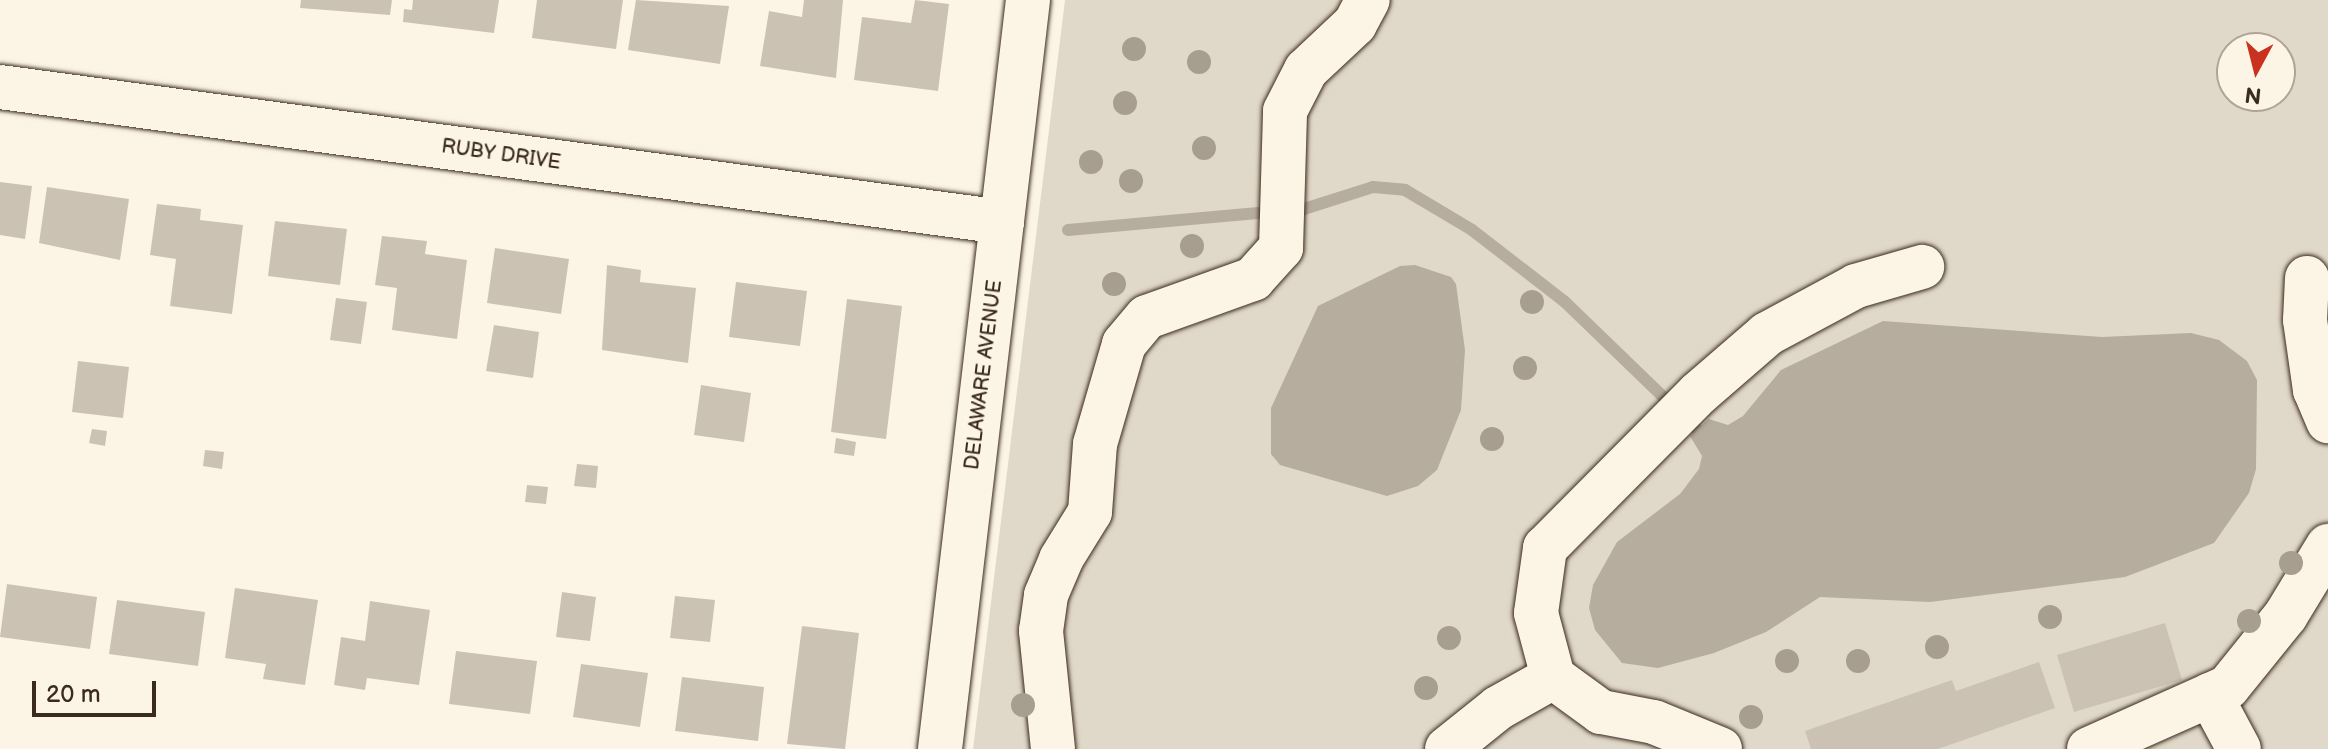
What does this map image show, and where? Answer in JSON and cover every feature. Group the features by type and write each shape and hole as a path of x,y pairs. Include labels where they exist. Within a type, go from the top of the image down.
{"street":[{"name":"DELAWARE AVENUE","path":"940,749 1028,0"},
{"path":"1053,749 1041,631 1046,595 1061,559 1090,512 1100,422 1124,344 1147,317 1253,279 1281,248 1285,234 1282,184 1285,111 1306,70 1355,24 1368,0"},
{"name":"RUBY DRIVE","path":"0,87 1002,222"},
{"path":"1720,749 1654,722 1601,712 1553,677 1536,613 1545,548 1699,393 1756,343 1799,314 1856,286 1922,267"},
{"path":"2307,278 2305,320 2315,390 2328,421"},
{"path":"2089,749 2228,687 2286,615 2328,546"},
{"path":"1447,749 1498,708 1553,677"},
{"path":"2210,695 2239,749"}],"shaded area":[{"path":"1065,0 2328,0 2328,749 973,749"},
{"path":"1415,265 1451,277 1456,284 1465,350 1461,410 1437,470 1418,486 1387,496 1280,465 1271,454 1271,408 1318,306 1400,266"},
{"path":"1883,321 2102,337 2191,333 2219,340 2247,361 2257,380 2256,469 2249,493 2214,543 2125,577 1930,602 1820,597 1766,632 1714,653 1658,668 1622,663 1595,630 1589,608 1593,585 1617,542 1680,494 1699,469 1702,456 1690,436 1709,419 1728,425 1743,416 1781,370"}],"building":[{"path":"301,0 392,0 390,15 300,8"},
{"path":"413,0 499,0 494,33 403,22 404,9 412,10"},
{"path":"537,0 623,0 616,49 532,38"},
{"path":"636,0 729,6 720,64 628,50"},
{"path":"804,0 843,0 836,78 760,66 769,11 802,17"},
{"path":"915,0 949,4 938,91 854,80 862,17 911,23"},
{"path":"0,182 32,186 25,239 0,235"},
{"path":"47,187 129,199 120,260 39,243"},
{"path":"157,204 201,209 200,220 243,225 232,314 170,306 176,259 150,255"},
{"path":"275,221 347,229 340,285 268,276"},
{"path":"382,236 427,241 425,254 467,260 457,339 392,330 397,288 375,285"},
{"path":"495,248 569,259 561,314 487,303"},
{"path":"607,265 641,270 640,282 696,288 688,363 602,350"},
{"path":"736,282 807,291 800,346 729,337"},
{"path":"336,298 367,302 361,344 330,340"},
{"path":"847,299 902,306 886,439 831,432"},
{"path":"494,325 539,332 533,378 486,371"},
{"path":"78,361 129,367 123,418 72,412"},
{"path":"701,385 751,393 744,442 694,435"},
{"path":"92,429 107,431 105,446 89,443"},
{"path":"836,438 856,442 854,456 834,453"},
{"path":"205,450 224,452 222,469 203,466"},
{"path":"577,464 598,466 596,488 574,486"},
{"path":"527,485 548,487 546,504 525,502"},
{"path":"7,584 97,597 90,649 0,637"},
{"path":"235,588 318,600 305,685 263,679 266,664 225,658"},
{"path":"562,592 596,597 590,641 556,637"},
{"path":"675,596 715,600 710,642 670,638"},
{"path":"117,600 205,612 198,666 109,654"},
{"path":"370,601 430,610 419,685 367,678 365,690 334,685 341,637 365,641"},
{"path":"2165,623 2182,680 2074,712 2057,655"},
{"path":"802,626 859,633 845,749 787,744"},
{"path":"456,651 537,661 530,714 449,704"},
{"path":"2039,662 2055,708 1938,749 1811,749 1805,731 1952,680 1956,691"},
{"path":"581,664 648,673 640,727 573,717"},
{"path":"682,677 764,687 758,741 675,731"}],"waterway":[{"path":"1068,230 1304,209 1373,187 1405,190 1472,230 1565,302 1708,440"}]}
